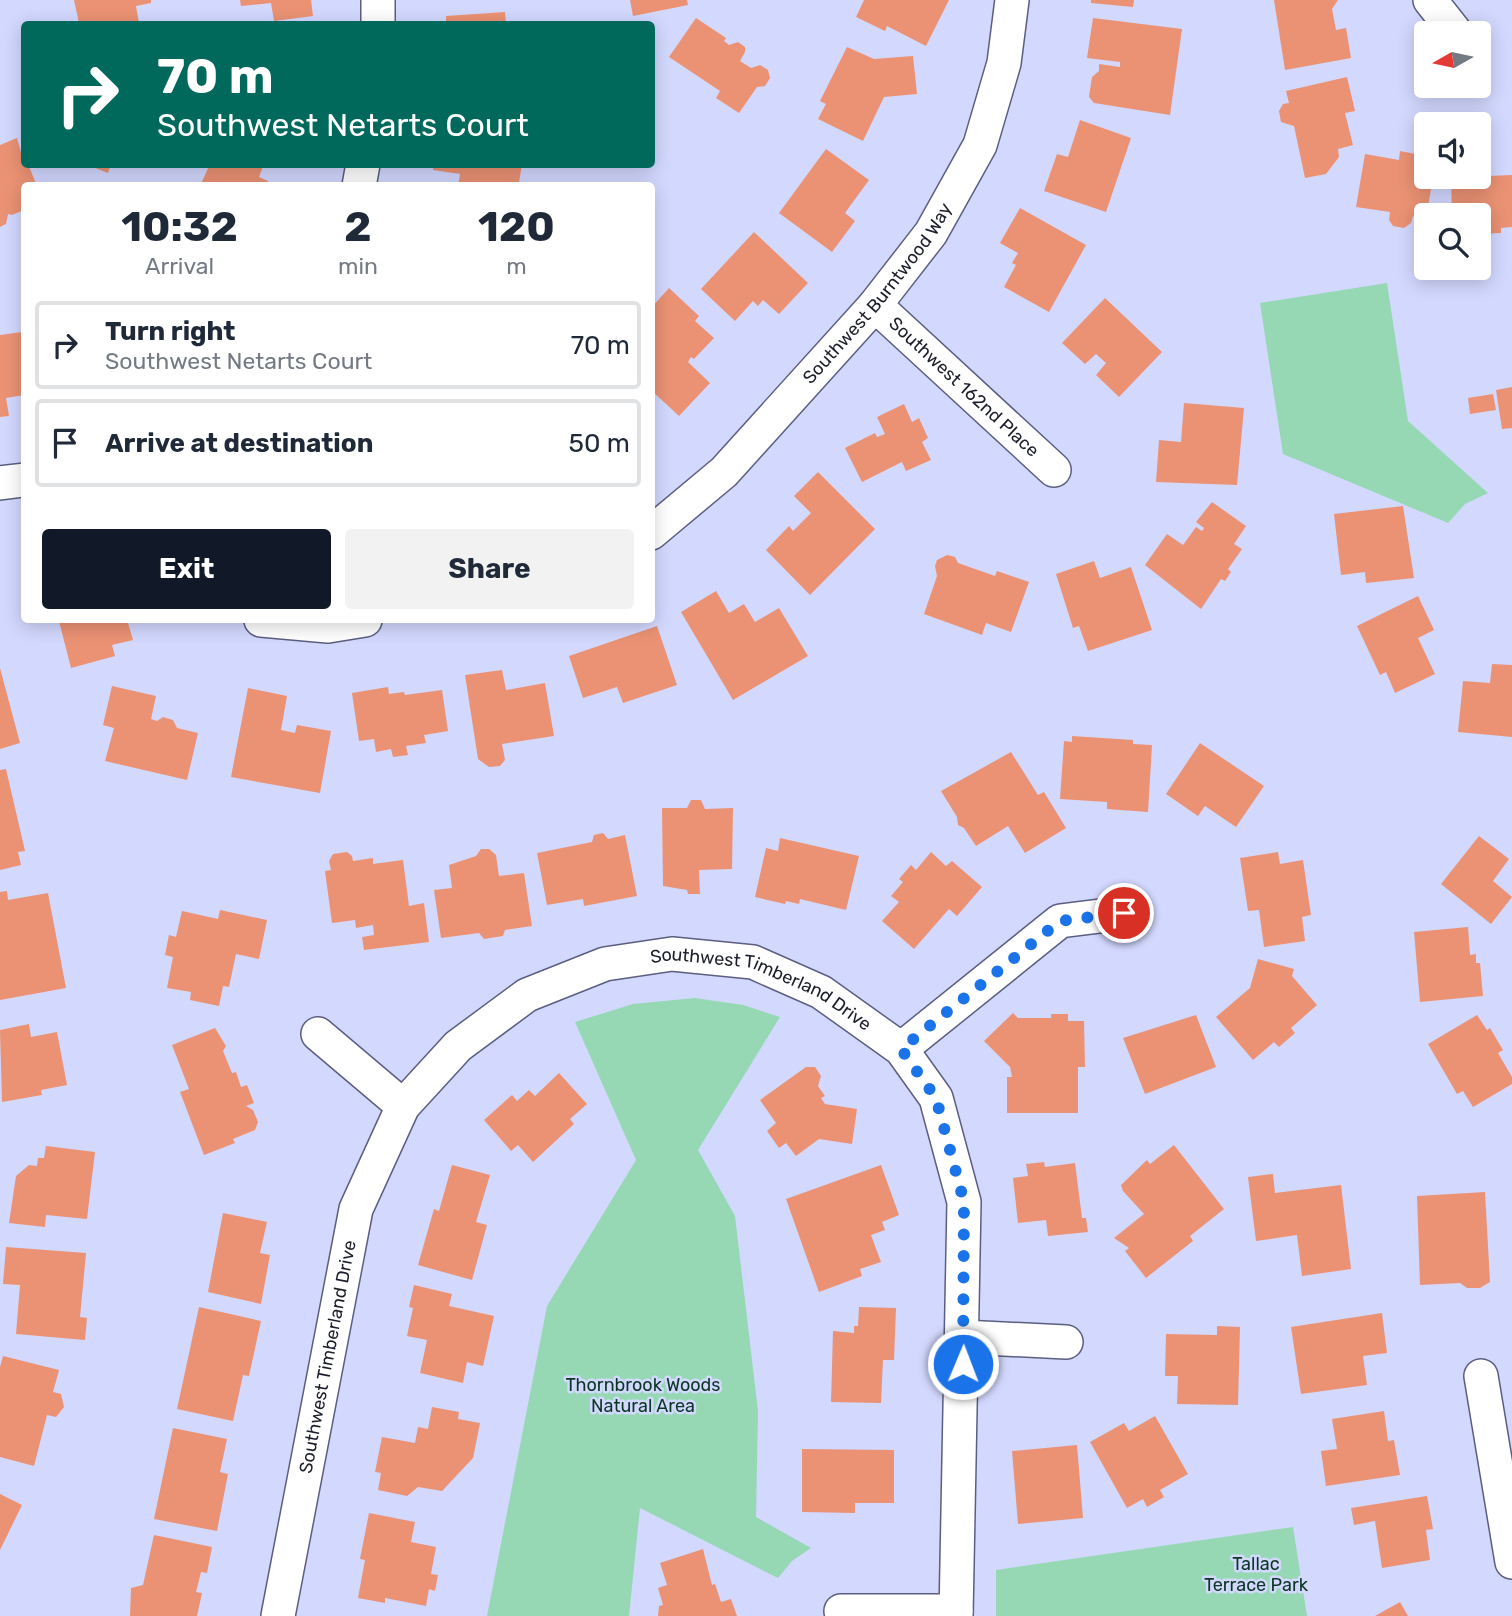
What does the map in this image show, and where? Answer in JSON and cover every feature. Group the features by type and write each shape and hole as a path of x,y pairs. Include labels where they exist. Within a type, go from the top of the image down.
{"street":[{"path":"378,0 378,21"},
{"name":"Southwest Burntwood Way","path":"655,530 723,471 875,305 931,233 980,145 1004,62 1012,0"},
{"path":"1430,0 1447,21"},
{"name":"Southwest 162nd Place","path":"875,305 1054,470"},
{"path":"0,483 21,480"},
{"path":"294,623 328,626 346,623"},
{"path":"901,1049 1060,921 1124,913"},
{"name":"Southwest Timberland Drive","path":"278,1616 356,1209 403,1106 458,1046 527,995 605,964 638,957 690,954 753,962 821,992 901,1049 936,1098 964,1202 956,1614 841,1611"},
{"path":"318,1034 403,1106"},
{"path":"963,1337 1066,1342"},
{"path":"1481,1376 1512,1562"}],"green space":[{"path":"1387,283 1408,421 1488,493 1465,504 1448,523 1283,454 1260,303"},
{"name":"Thornbrook Woods Natural Area","path":"695,998 743,1005 780,1017 698,1150 735,1216 758,1411 756,1517 811,1548 792,1561 778,1578 640,1508 629,1616 487,1616 547,1306 636,1160 575,1022 633,1004"},
{"name":"Tallac Terrace Park","path":"1293,1527 1307,1616 996,1616 996,1570"}],"building":[{"path":"74,0 151,0 151,3 136,6 139,21 79,21"},
{"path":"240,0 311,0 313,16 274,21 271,3 241,6"},
{"path":"630,0 687,0 688,5 633,16"},
{"path":"864,0 949,0 926,46 887,26 885,31 856,17"},
{"path":"1091,0 1134,0 1133,7 1091,3"},
{"path":"1274,0 1338,0 1332,9 1336,30 1346,28 1351,58 1285,70"},
{"path":"505,12 506,21 446,21 446,16"},
{"path":"696,18 726,38 724,41 729,45 738,42 745,47 740,61 751,68 760,65 768,70 770,78 765,86 757,87 739,113 716,98 720,91 669,57"},
{"path":"1093,18 1182,29 1170,115 1094,103 1089,97 1092,77 1099,71 1099,64 1120,67 1120,62 1087,58"},
{"path":"847,47 874,59 913,56 917,94 884,97 863,141 818,119 826,104 820,101"},
{"path":"1347,77 1355,111 1345,113 1353,145 1338,149 1339,157 1326,174 1305,178 1294,126 1281,122 1279,111 1283,104 1289,103 1286,91"},
{"path":"1080,120 1131,138 1106,212 1044,191 1057,154 1068,157"},
{"path":"17,138 21,168 30,168 35,182 21,182 21,211 8,214 6,224 0,227 0,145"},
{"path":"826,149 869,180 845,213 855,221 832,252 779,213"},
{"path":"1400,151 1414,154 1414,189 1431,189 1429,203 1414,203 1414,216 1404,228 1393,226 1389,220 1390,212 1356,207 1365,154 1399,160"},
{"path":"95,168 110,168 108,173"},
{"path":"208,168 262,168 259,177 268,181 268,182 202,182"},
{"path":"521,168 519,182 459,182 460,174 433,170"},
{"path":"1512,175 1512,227 1501,228 1501,233 1491,233 1491,203 1452,203 1451,189 1491,189 1491,176"},
{"path":"1020,208 1086,245 1049,312 1004,287 1016,265 1012,263 1018,253 1000,243"},
{"path":"754,232 808,283 779,314 763,300 758,306 753,301 735,321 701,289"},
{"path":"669,288 699,316 695,321 714,338 688,362 710,383 679,416 655,394 655,304"},
{"path":"1105,298 1162,352 1119,397 1096,375 1106,363 1096,354 1085,364 1062,343"},
{"path":"21,332 21,396 6,398 9,416 0,417 0,335"},
{"path":"1512,387 1512,428 1502,429 1496,390"},
{"path":"1493,394 1496,410 1470,414 1468,398"},
{"path":"1184,403 1244,408 1237,485 1156,482 1159,440 1181,442"},
{"path":"904,404 912,422 919,418 928,438 922,442 931,460 906,471 902,462 862,482 845,448 875,433 877,437 885,434 877,417"},
{"path":"818,472 875,529 810,595 766,550 789,526 793,531 811,513 794,496"},
{"path":"1212,502 1246,526 1234,544 1242,549 1228,569 1231,572 1225,581 1221,579 1201,609 1145,565 1167,534 1183,545 1196,527 1202,531 1204,528 1196,522"},
{"path":"1403,506 1414,578 1366,583 1365,572 1341,575 1334,514"},
{"path":"947,555 955,557 958,563 995,576 997,571 1029,582 1011,632 986,623 982,635 924,614 937,576 937,560"},
{"path":"1094,561 1100,578 1131,567 1152,630 1088,651 1079,626 1073,628 1056,574"},
{"path":"716,591 729,613 744,604 755,622 779,608 808,656 733,700 681,612"},
{"path":"1418,596 1434,630 1418,638 1435,674 1395,693 1386,672 1380,675 1357,626"},
{"path":"60,623 128,623 133,640 112,645 115,656 71,668"},
{"path":"657,626 677,685 623,703 617,687 583,698 569,656"},
{"path":"1492,664 1512,665 1512,737 1458,732 1463,681 1490,683"},
{"path":"0,668 20,743 0,749"},
{"path":"502,670 506,690 545,683 554,736 502,744 505,760 500,766 489,767 478,759 465,675"},
{"path":"112,686 156,696 151,719 157,721 163,717 173,720 177,728 198,733 187,780 105,761 114,728 103,725"},
{"path":"388,687 389,694 404,692 405,695 442,690 448,731 424,735 426,743 406,746 408,755 393,757 391,749 376,752 374,739 359,741 352,693"},
{"path":"248,688 287,696 281,730 295,733 297,725 331,731 320,793 231,777"},
{"path":"1072,736 1133,740 1133,744 1152,745 1148,812 1107,809 1107,802 1060,799 1064,741 1072,742"},
{"path":"1200,743 1264,786 1236,827 1205,806 1198,816 1166,794"},
{"path":"1011,752 1038,795 1044,792 1066,828 1025,853 1008,826 976,846 964,828 958,825 957,817 941,791"},
{"path":"6,769 25,851 18,852 21,865 0,870 0,770"},
{"path":"691,800 701,800 705,809 733,808 732,869 699,870 700,894 688,894 687,890 663,886 662,808 687,808"},
{"path":"603,833 608,839 625,835 637,896 584,906 583,899 547,905 537,853 592,842 594,835"},
{"path":"1479,836 1509,859 1493,881 1512,897 1491,924 1441,884"},
{"path":"780,838 859,856 846,910 800,899 799,904 786,901 785,904 755,897 766,848 778,851"},
{"path":"481,849 489,849 496,855 499,876 524,873 532,926 505,930 503,936 484,939 479,933 441,938 434,890 452,888 449,865 476,856"},
{"path":"347,852 353,861 373,858 373,864 403,860 409,906 424,903 429,942 364,950 362,937 374,935 373,925 356,928 355,920 332,923 325,871 331,870 329,861 333,854"},
{"path":"931,852 946,866 952,861 982,887 957,916 949,909 914,949 882,921 899,902 891,896 903,882 899,879 911,865 916,870"},
{"path":"1278,852 1280,864 1303,860 1311,915 1302,917 1305,941 1264,947 1259,910 1248,911 1240,858"},
{"path":"7,891 8,900 48,893 66,988 0,1000 0,892"},
{"path":"220,910 267,920 259,959 236,954 229,987 223,986 219,1006 190,1000 191,992 167,988 173,957 165,955 169,935 176,937 182,911 218,919"},
{"path":"1468,927 1470,955 1476,954 1476,963 1480,963 1483,996 1420,1002 1414,932"},
{"path":"1258,959 1294,969 1292,976 1317,1005 1291,1028 1295,1033 1279,1047 1274,1042 1253,1060 1216,1017 1250,988"},
{"path":"1013,1013 1018,1018 1051,1018 1051,1014 1068,1014 1068,1021 1084,1021 1085,1067 1078,1067 1078,1113 1007,1113 1007,1077 1012,1077 1010,1067 984,1041"},
{"path":"1196,1015 1216,1067 1145,1094 1123,1038"},
{"path":"1477,1015 1487,1030 1490,1028 1503,1050 1498,1053 1512,1077 1512,1084 1473,1107 1463,1091 1457,1094 1428,1044"},
{"path":"29,1024 31,1037 57,1032 67,1085 41,1090 42,1095 2,1102 0,1030"},
{"path":"215,1028 226,1046 223,1051 232,1073 236,1072 241,1087 247,1085 254,1103 246,1106 253,1110 258,1122 255,1130 233,1139 235,1143 204,1155 180,1092 189,1089 172,1045"},
{"path":"806,1067 815,1067 821,1076 818,1086 825,1096 821,1098 825,1104 857,1109 852,1144 819,1139 796,1156 786,1143 779,1148 767,1131 776,1123 760,1100"},
{"path":"559,1073 587,1104 570,1119 574,1124 533,1162 518,1145 511,1151 484,1120 512,1095 517,1101 529,1090 535,1096"},
{"path":"1174,1145 1224,1209 1190,1236 1193,1241 1146,1278 1125,1251 1129,1248 1114,1238 1144,1214 1123,1191 1121,1185 1147,1160 1150,1164"},
{"path":"46,1146 95,1152 87,1219 46,1215 45,1227 9,1223 16,1176 29,1165 37,1166 38,1158 44,1158"},
{"path":"1044,1162 1045,1167 1075,1163 1082,1218 1086,1218 1088,1232 1048,1236 1046,1220 1018,1223 1013,1178 1028,1176 1026,1164"},
{"path":"452,1165 490,1175 476,1222 487,1225 472,1280 418,1265 434,1209 439,1211"},
{"path":"881,1165 899,1215 882,1222 885,1230 871,1235 881,1262 860,1269 862,1276 819,1292 786,1199"},
{"path":"1273,1174 1275,1193 1341,1185 1351,1269 1302,1276 1297,1235 1256,1241 1248,1177"},
{"path":"1485,1192 1490,1282 1480,1288 1467,1288 1460,1283 1420,1285 1417,1196"},
{"path":"223,1213 267,1222 260,1253 270,1255 261,1304 208,1292"},
{"path":"6,1247 86,1253 80,1317 87,1318 85,1340 16,1334 20,1285 3,1284"},
{"path":"414,1285 452,1294 449,1306 494,1316 483,1366 467,1362 463,1383 420,1373 427,1340 407,1336 413,1308 409,1307"},
{"path":"199,1307 261,1321 249,1376 243,1375 233,1421 177,1409"},
{"path":"859,1307 896,1308 894,1360 883,1360 881,1403 831,1402 833,1331 854,1333 854,1326 858,1326"},
{"path":"1382,1313 1387,1353 1363,1356 1367,1385 1301,1394 1291,1327"},
{"path":"1217,1326 1240,1327 1238,1405 1177,1404 1178,1376 1165,1376 1166,1334 1217,1335"},
{"path":"3,1356 59,1370 53,1392 61,1394 64,1407 56,1417 47,1415 34,1466 0,1457 0,1367"},
{"path":"432,1407 459,1412 458,1419 480,1423 473,1458 442,1491 418,1487 407,1496 378,1490 381,1473 375,1472 382,1437 415,1443 418,1427 428,1429"},
{"path":"1384,1411 1388,1441 1394,1440 1400,1475 1326,1486 1321,1451 1337,1449 1332,1419"},
{"path":"1155,1416 1188,1474 1160,1490 1164,1497 1147,1507 1143,1499 1127,1508 1090,1442 1124,1423 1129,1431"},
{"path":"173,1428 227,1439 220,1472 228,1474 217,1531 154,1519"},
{"path":"1077,1445 1083,1518 1018,1524 1012,1451"},
{"path":"802,1449 894,1450 894,1503 855,1503 855,1513 802,1512"},
{"path":"0,1494 22,1505 0,1550"},
{"path":"1427,1496 1433,1529 1426,1530 1430,1560 1382,1568 1375,1521 1354,1525 1351,1508"},
{"path":"369,1513 415,1522 411,1542 436,1547 431,1574 438,1575 435,1591 429,1589 426,1606 385,1598 385,1603 358,1598 365,1560 360,1559"},
{"path":"154,1535 212,1547 207,1573 201,1572 196,1592 202,1593 197,1616 130,1616 131,1588 143,1585"},
{"path":"703,1549 712,1585 715,1584 721,1602 731,1599 737,1616 658,1616 659,1606 663,1605 658,1588 667,1585 660,1563"},
{"path":"1400,1602 1408,1616 1375,1616"}],"route":[{"path":"963,1364 964,1202 936,1098 901,1049 1060,921 1124,913"}]}
